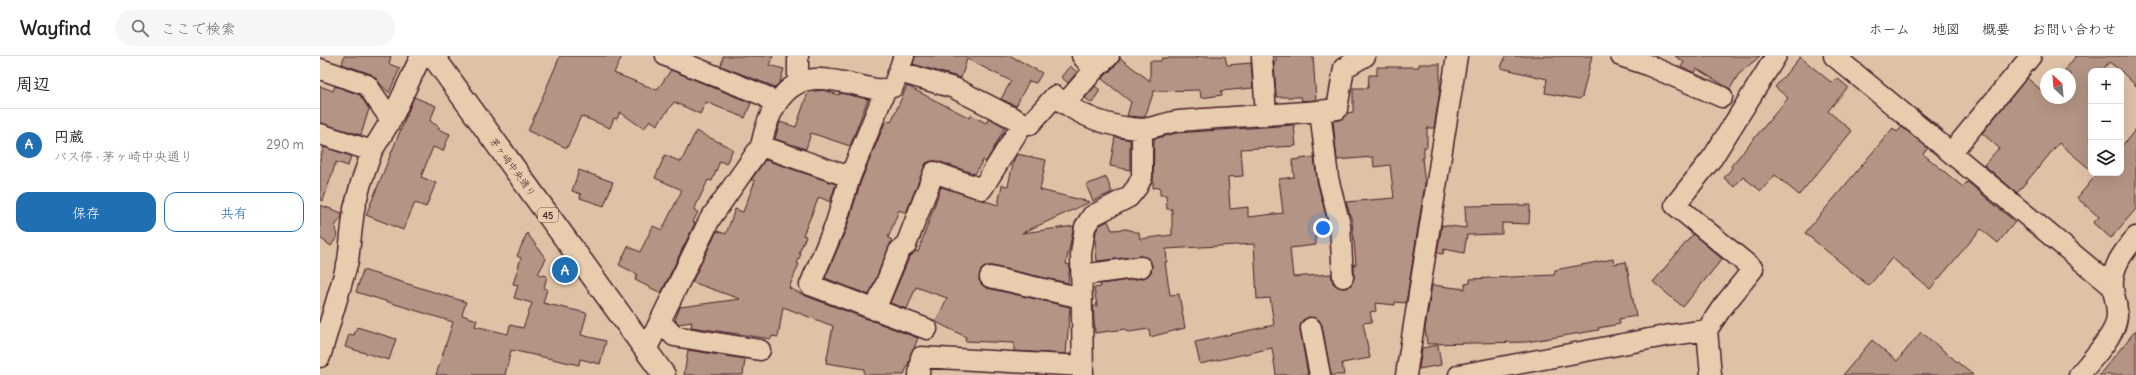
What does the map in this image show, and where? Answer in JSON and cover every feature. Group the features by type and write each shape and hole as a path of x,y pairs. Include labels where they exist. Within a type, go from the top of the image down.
{"main road":[{"name":"茅ヶ崎中央通り","path":"433,56 664,375"}],"street":[{"path":"320,357 348,261 354,209 360,183 372,151 391,120 421,56"},
{"path":"666,56 764,96 775,106"},
{"path":"798,56 798,83"},
{"path":"1065,104 1088,63 1108,56"},
{"path":"1262,56 1266,115"},
{"path":"646,350 710,219 761,146 764,133 775,106 786,90 798,83 814,79 833,80 885,91 893,87 902,64 954,88 1023,123 1030,124 1054,96 1090,118 1109,124 1142,129 1177,121 1337,109 1345,62 1365,56"},
{"path":"1406,375 1457,56"},
{"path":"1621,56 1645,64 1722,97"},
{"path":"1711,375 1707,330 1721,309 1754,269 1675,205 1713,157 1776,56"},
{"path":"1834,56 2113,287"},
{"path":"1951,153 2030,56"},
{"path":"320,70 367,85 391,120"},
{"path":"885,91 850,177 836,223 810,285 927,329"},
{"path":"1320,111 1328,178 1340,224 1338,270"},
{"path":"875,310 899,251 906,245 934,172 982,190 1023,123"},
{"path":"919,375 921,357 1083,370 1081,254 1085,227 1092,216 1129,197 1137,187 1142,177 1142,129"},
{"path":"320,134 372,151"},
{"path":"761,146 850,177"},
{"path":"2079,375 2102,348 2116,323 2116,306 2113,287 2116,265 2136,237"},
{"path":"1082,275 1141,267"},
{"path":"990,277 1082,298"},
{"path":"660,321 674,336 760,350"},
{"path":"1311,328 1320,375"},
{"path":"1459,375 1665,336 1707,330"}],"building":[{"path":"344,56 391,56 389,64 400,68 389,93 371,74 342,64"},
{"path":"560,56 622,56 614,73 657,90 671,70 751,103 745,118 706,102 700,114 674,102 657,125 650,120 644,129 620,112 617,119 614,118 610,128 581,116 567,148 528,131"},
{"path":"723,56 773,56 769,65 784,69 780,82 775,87 721,66"},
{"path":"915,56 1011,56 1042,73 1036,83 1029,81 1016,106 1001,99 1011,81 967,59 961,78 913,64"},
{"path":"1197,56 1225,56 1227,65 1251,63 1253,88 1221,91 1222,95 1201,98 1200,90 1154,91 1145,117 1141,117 1127,116 1131,102 1102,79 1117,64 1120,58 1150,81 1150,61 1161,61 1162,58 1197,58"},
{"path":"1276,56 1313,56 1316,100 1302,101 1301,97 1276,97 1274,61 1276,61"},
{"path":"1505,56 1592,56 1582,97 1579,99 1545,93 1547,79 1501,68"},
{"path":"1675,56 1760,56 1738,75 1730,89 1697,69 1695,73 1681,67 1684,62"},
{"path":"2076,56 2136,56 2136,86 2124,74 2124,68 2117,68 2109,62 2104,68 2088,68 2088,167 2059,143 2017,193 1984,165 1999,148 1982,133 2027,78 2040,89 2040,104 2076,104 2076,68 2067,68"},
{"path":"1800,57 1832,83 1837,78 1848,87 1828,111 1852,131 1799,195 1775,175 1761,191 1743,177 1734,187 1724,178 1732,168 1731,166 1788,98 1775,87"},
{"path":"1419,64 1440,64 1440,90 1434,128 1427,128 1427,147 1424,147 1424,158 1422,158 1425,184 1406,303 1395,302 1395,305 1375,303 1376,311 1370,312 1372,322 1363,323 1370,358 1342,363 1344,375 1331,375 1322,325 1319,320 1309,317 1303,320 1300,330 1308,375 1276,375 1272,348 1200,364 1195,342 1274,325 1270,298 1257,299 1254,244 1166,249 1167,262 1165,262 1170,295 1179,294 1185,328 1150,337 1149,329 1129,332 1126,329 1095,333 1093,306 1097,306 1094,288 1101,287 1100,284 1143,278 1151,272 1152,266 1150,260 1140,256 1097,261 1095,240 1096,231 1100,225 1108,221 1112,230 1127,229 1139,232 1140,239 1172,235 1172,209 1167,209 1166,195 1160,195 1160,187 1153,188 1154,139 1176,133 1294,125 1296,146 1241,149 1243,176 1228,177 1230,209 1248,207 1248,217 1283,213 1279,179 1294,177 1292,160 1314,157 1317,181 1327,220 1321,220 1322,232 1315,233 1316,245 1290,248 1293,277 1331,274 1333,283 1338,287 1344,288 1350,286 1354,277 1354,265 1356,264 1352,221 1346,202 1394,198 1390,165 1374,167 1373,157 1337,160 1333,121 1344,118 1347,113 1353,112 1353,88 1368,88 1369,75 1377,75 1377,67 1419,67"},
{"path":"1070,66 1077,72 1068,83 1061,77"},
{"path":"320,86 333,91 335,86 360,95 369,109 361,135 320,123"},
{"path":"907,86 970,118 971,115 986,123 989,118 1005,127 986,162 983,160 975,174 938,161 926,163 906,213 899,210 888,238 892,240 869,295 825,278 847,227 861,181 886,120 891,122"},
{"path":"1095,86 1100,90 1092,103 1085,98"},
{"path":"823,90 839,95 840,93 868,99 850,146 811,133 806,149 775,139 780,122 796,127 808,92"},
{"path":"414,97 436,106 430,121 439,127 438,129 450,134 443,151 433,147 421,177 436,183 426,207 415,203 403,230 366,215"},
{"path":"1917,109 1943,130 1942,131"},
{"path":"1902,127 1928,148 1923,154 1963,187 1967,182 1969,183 2015,222 1998,243 1981,229 1930,289 1892,258 1869,286 1805,233 1893,128 1897,132"},
{"path":"2136,129 2136,209 2111,238 2093,223 2099,217 2077,198 2095,176 2124,176 2124,143"},
{"path":"696,131 733,149 726,164 720,161 712,181 708,180 694,210 698,212 693,222 695,223 661,293 635,280 637,274 619,265 628,246 640,252 653,226 662,230 682,190 655,178 665,155 681,162"},
{"path":"1115,137 1130,140 1130,170 1110,166"},
{"path":"324,147 351,156 348,166 336,162 323,201 320,200 320,159"},
{"path":"1017,154 1046,160 1040,190 1090,202 1022,233 1074,226 1066,264 1070,265 1068,283 992,266 986,266 981,270 979,280 982,285 987,288 1070,307 1066,354 1014,351 1014,343 965,341 966,337 936,322 947,298 916,287 907,309 890,303 909,258 915,251 918,252 941,187 998,205 1002,185 1008,186 1014,159"},
{"path":"765,160 836,184 830,202 819,197 803,235 806,236 799,253 801,254 797,263 799,264 789,288 806,296 918,338 904,375 864,375 864,369 826,363 833,326 783,307 778,337 772,336 771,339 691,327 692,322 679,324 675,320 680,307 740,299 692,282 717,231 726,234 735,209 743,212 755,181 751,180"},
{"path":"579,170 613,182 604,206 580,198 581,194 572,191"},
{"path":"1106,177 1112,192 1093,201 1086,185"},
{"path":"320,205 342,213 342,217 335,226 337,237 331,246 320,238"},
{"path":"1530,205 1529,224 1502,223 1502,234 1467,235 1464,253 1444,249 1443,254 1437,253 1442,225 1466,228 1465,206"},
{"path":"527,233 546,259 538,274 547,276 544,288 547,289 543,303 587,313 581,335 606,341 600,364 580,359 579,365 511,350 505,375 436,375 453,322 356,292 363,270 466,302 462,315 477,320 475,326 508,334 510,325 523,328 532,303 514,298 518,285 513,284 521,258 517,256"},
{"path":"1693,234 1722,259 1683,307 1653,282"},
{"path":"1613,259 1614,264 1626,262 1636,316 1619,319 1620,324 1598,328 1599,330 1526,342 1427,344 1425,329 1432,285 1465,289 1465,284 1470,283 1470,279 1554,275 1555,270"},
{"path":"357,327 396,339 389,360 345,347 349,334 354,335"},
{"path":"2136,330 2136,375 2099,375"},
{"path":"1921,332 1973,375 1843,375 1872,340 1897,361"},
{"path":"1438,345 1441,365 1419,369 1422,348"},
{"path":"688,350 745,359 743,375 684,375"}],"place":[{"name":"円蔵","path":"565,270"}]}
